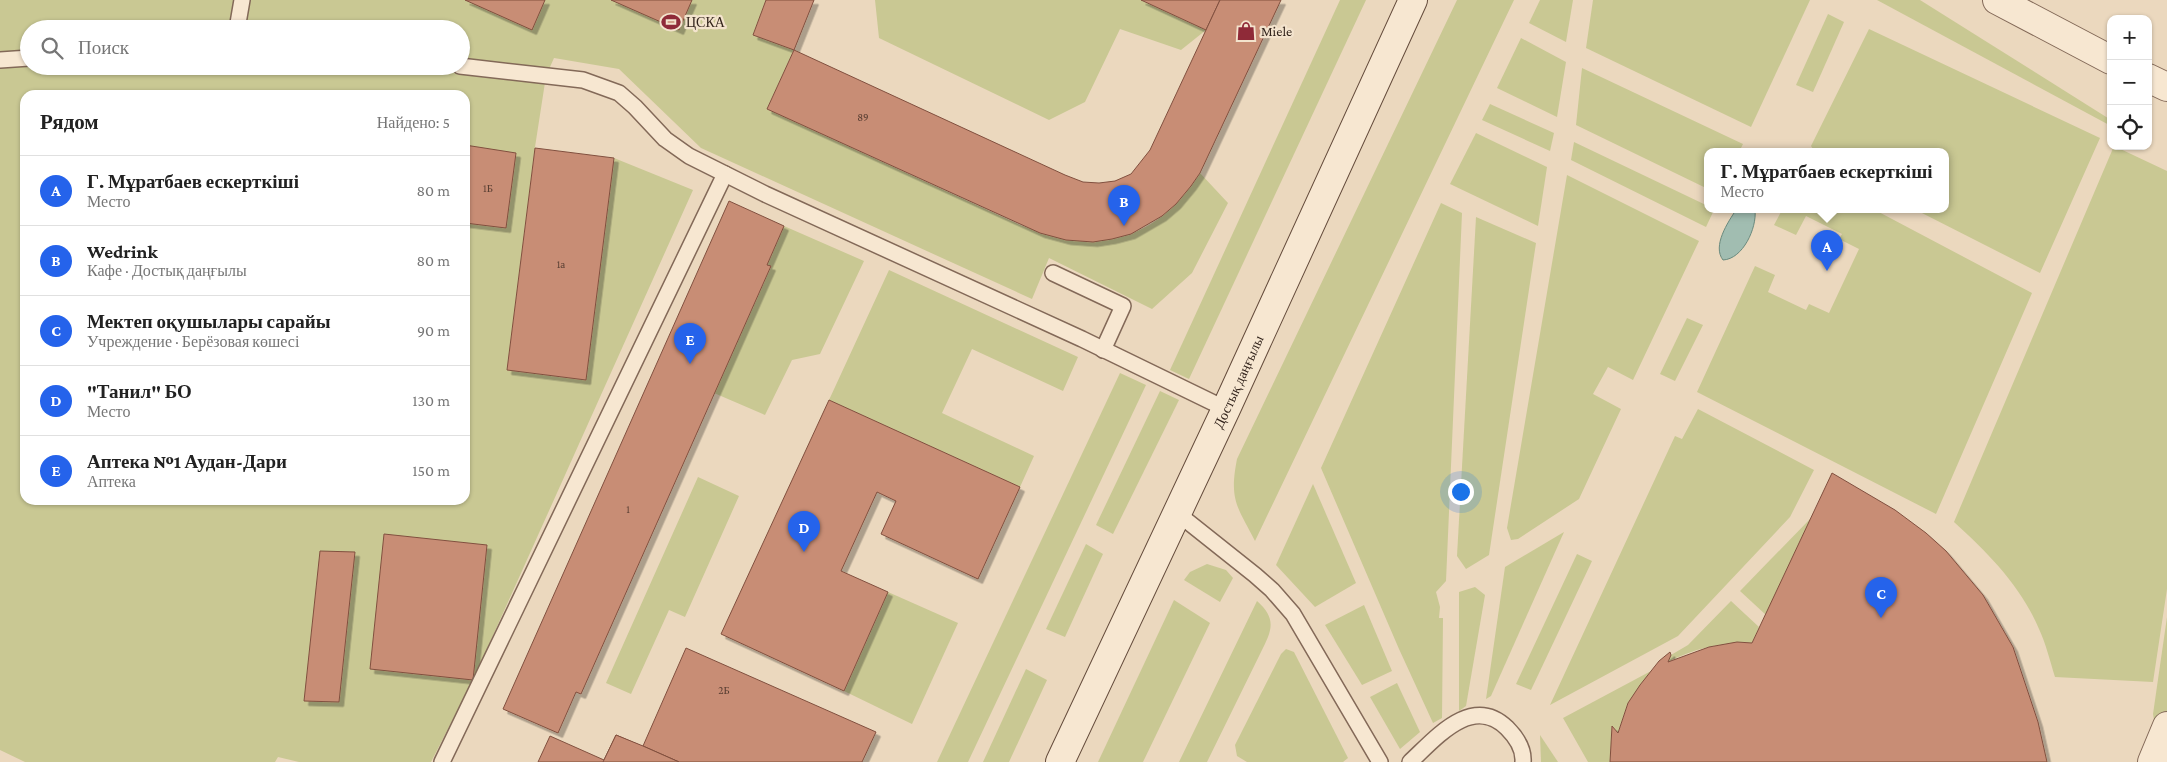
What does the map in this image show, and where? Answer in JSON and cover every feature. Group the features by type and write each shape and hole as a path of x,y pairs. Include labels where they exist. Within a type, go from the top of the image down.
{"main road":[{"name":"Достық даңғылы","path":"1060,762 1226,409 1413,0"},
{"path":"1997,0 2107,58"},
{"path":"2152,80 2167,87"},
{"path":"2152,762 2167,723"}],"lane":[{"path":"239,20 242,0"},
{"path":"0,60 20,59"},
{"path":"470,67 583,80 619,93 665,139 689,156 1226,409"},
{"path":"442,762 725,174"},
{"path":"1053,273 1123,306 1103,350"},
{"path":"1177,513 1255,575 1272,590 1293,614 1380,762"},
{"path":"1410,762 1445,730 1463,719 1475,715 1488,715 1499,720 1512,733 1521,747 1523,762"}],"shaded area":[{"path":"0,0 766,0 753,35 794,50 767,109 1020,225 1048,234 1074,239 1099,240 1122,236 1143,228 1163,215 1182,197 1200,173 1228,203 1192,273 1152,309 1049,258 1032,299 701,148 619,69 554,58 546,76 535,147 507,370 586,380 614,158 693,190 473,680 431,762 299,762 278,757 275,762 25,762 0,750"},
{"path":"875,0 1141,0 1206,30 1181,50 1120,29 1085,102 1049,120 879,38"},
{"path":"1340,0 1366,0 1189,379 1170,370"},
{"path":"1457,0 1514,0 1255,541 1243,519 1234,494 1237,459"},
{"path":"1540,0 1573,0 1566,42 1529,23"},
{"path":"1593,0 1810,0 1751,127 1586,48"},
{"path":"1877,0 1920,0 2107,117 2107,124"},
{"path":"1828,14 1844,22 1813,92 1796,85"},
{"path":"1869,29 2100,138 2040,273 1922,213 1949,213 1949,148 1812,148 1811,146"},
{"path":"1521,38 1566,62 1557,117 1497,88"},
{"path":"1582,68 1743,144 1741,148 1704,148 1704,187 1576,125"},
{"path":"1490,104 1554,133 1550,151 1482,120"},
{"path":"1476,133 1547,167 1538,226 1450,184"},
{"path":"1574,142 1704,204 1704,213 1713,213 1706,227 1571,160"},
{"path":"2112,150 2122,150 2167,171 2167,589 2153,682 2055,677 2046,647 2032,613 2023,598 1991,558 1954,522"},
{"path":"1567,175 1699,241 1633,380 1608,367 1593,394 1621,409 1579,499 1518,539 1511,540 1507,528"},
{"path":"1441,203 1462,213 1446,581 1436,592 1440,607 1439,618 1443,618 1442,718 1433,723 1321,468"},
{"path":"1734,213 1755,213 1754,225 1747,241 1737,254 1723,260 1719,248 1725,227"},
{"path":"1780,213 1881,213 2032,293 1936,514 1697,392 1755,266 1775,275 1768,292 1806,310 1809,304 1829,313 1859,249 1839,239 1842,234 1806,216 1796,235 1774,225"},
{"path":"1476,217 1536,243 1489,555 1466,569 1457,556"},
{"path":"784,226 864,261 820,354 792,360 765,415 714,393 771,267 767,265"},
{"path":"889,270 1078,357 1063,391 972,349 942,413 1034,456 1020,487 829,400"},
{"path":"1687,318 1703,325 1675,381 1660,374"},
{"path":"1120,373 1146,385 968,762 937,762"},
{"path":"1160,391 1179,400 1113,534 1096,525"},
{"path":"1698,409 1814,470 1790,517 1678,636 1550,705 1675,436 1682,439"},
{"path":"698,477 739,496 685,617 669,610 631,694 606,683"},
{"path":"1313,484 1356,583 1315,607 1276,565"},
{"path":"1811,518 1766,615 1740,591"},
{"path":"1564,532 1491,696 1486,699 1505,567"},
{"path":"1086,544 1103,554 1065,637 1046,629"},
{"path":"1577,554 1592,561 1531,690 1516,684"},
{"path":"1207,564 1226,570 1233,578 1220,602 1184,580 1190,572"},
{"path":"1475,587 1485,595 1466,706 1459,711 1459,592"},
{"path":"888,592 958,623 912,724 844,691"},
{"path":"1174,600 1210,623 1143,762 1098,762"},
{"path":"1257,601 1268,613 1270,619 1270,631 1265,644 1207,762 1179,762"},
{"path":"1731,601 1759,627 1752,643 1709,647 1688,653 1668,662 1671,655 1688,645"},
{"path":"1364,605 1392,671 1362,685 1325,625"},
{"path":"2167,617 2167,762 2161,762 2153,714"},
{"path":"1286,649 1294,652 1348,758 1343,762 1247,762 1237,756 1235,745 1281,654"},
{"path":"1026,669 1047,680 1009,762 983,762"},
{"path":"1651,671 1628,703 1618,733 1612,726 1610,762 1588,762 1563,718"},
{"path":"1397,683 1420,732 1400,749 1370,697"},
{"path":"1540,735 1558,762 1541,762"}],"building":[{"path":"465,0 545,0 532,30"},
{"name":"ЦСКА","path":"611,0 692,0 679,30"},
{"path":"766,0 814,0 794,50 753,35"},
{"path":"1141,0 1220,0 1206,30"},
{"path":"1220,0 1281,0 1200,173 1191,186 1176,204 1162,216 1131,234 1112,239 1093,242 1066,240 1040,233 767,109 794,50 1065,175 1083,182 1115,181 1131,174 1150,150"},
{"path":"470,146 516,153 506,228 470,224"},
{"path":"535,148 614,158 586,380 507,370"},
{"path":"729,201 784,226 767,265 771,266 581,694 576,692 558,733 503,709"},
{"path":"829,400 1020,487 978,579 881,534 896,501 877,492 841,571 888,592 844,691 721,634"},
{"path":"1832,473 1895,510 1926,533 1946,551 1983,595 2013,647 2038,722 2047,762 1610,762 1612,726 1618,733 1628,703 1659,661 1670,652 1671,655 1668,662 1709,647 1737,642 1752,643"},
{"path":"384,534 487,545 473,680 370,669"},
{"path":"320,551 355,552 339,702 304,701"},
{"path":"686,648 876,732 862,762 679,762 643,746"},
{"path":"616,735 679,762 538,762 550,736 604,760"},
{"path":"616,735 643,746 679,762 603,762"}],"place":[{"name":"ЦСКА","path":"671,22"},
{"name":"Miele","path":"1246,31"},
{"name":"Wedrink","path":"1124,226"},
{"name":"Г. Мұратбаев ескерткіші","path":"1827,271"},
{"name":"Аптека №1 Аудан-Дари","path":"690,364"},
{"name":"\"Танил\" БО","path":"804,552"},
{"name":"Мектеп оқушылары сарайы","path":"1881,618"}]}
